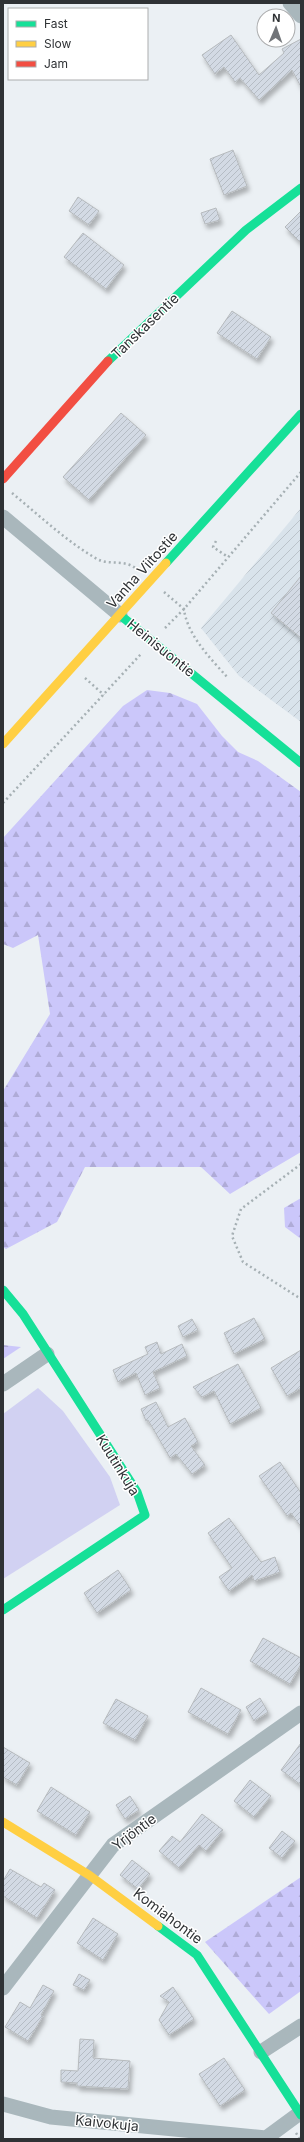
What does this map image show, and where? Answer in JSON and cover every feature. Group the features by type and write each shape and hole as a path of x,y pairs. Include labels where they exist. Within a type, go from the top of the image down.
{"street":[{"path":"290,3 301,16"},
{"name":"Tanskasentie","path":"3,480 95,374 246,230 301,188"},
{"name":"Vanha Viitostie","path":"3,744 152,581 301,414"},
{"name":"Heinisuontie","path":"3,517 301,763"},
{"name":"Kuutinkuja","path":"3,1290 23,1314 47,1354 137,1492 145,1515 3,1610"},
{"path":"3,1384 47,1354"},
{"name":"Yrjöntie","path":"3,1988 113,1845 301,1713"},
{"name":"Komiahontie","path":"3,1822 89,1875 197,1955 261,2052 296,2116"},
{"path":"261,2052 301,2026"},
{"name":"Kaivokuja","path":"3,2104 51,2117 266,2138 296,2116"}],"path":[{"path":"3,804 152,641 184,609 301,472"},
{"path":"9,490 70,542 100,560 130,563 152,581 184,609 185,621 209,657 231,682"},
{"path":"216,541 213,547 228,557"},
{"path":"73,668 104,695"},
{"path":"301,1164 241,1209 232,1236 243,1262 301,1299"},
{"path":"296,2116 300,2139"}],"shaded area":[{"path":"301,508 301,722 239,676 201,628"},
{"path":"38,1388 63,1411 110,1477 120,1505 3,1579 3,1414"}],"green space":[{"path":"147,690 170,693 197,704 222,736 238,752 258,761 301,792 301,1152 230,1194 201,1167 85,1167 57,1222 6,1249 3,1247 3,1091 50,1014 38,935 13,948 3,944 3,838 123,706"},
{"path":"301,1198 301,1239 285,1227 284,1208"},
{"path":"3,1345 21,1347 3,1359"},
{"path":"301,1877 301,1991 269,2014 205,1942"}],"building":[{"path":"231,35 259,75 284,53 282,49 296,48 296,42 301,39 301,87 292,70 259,100 240,78 235,82 224,67 215,74 202,55"},
{"path":"233,150 247,186 224,195 210,159"},
{"path":"78,197 99,211 89,225 69,211"},
{"path":"216,208 220,220 205,224 201,213"},
{"path":"301,211 301,243 285,227"},
{"path":"83,233 124,265 106,289 64,257"},
{"path":"232,311 271,337 257,359 217,333"},
{"path":"121,413 146,435 89,500 63,477"},
{"path":"301,576 301,638 271,613"},
{"path":"254,1318 265,1339 234,1354 224,1333"},
{"path":"192,1319 198,1330 183,1337 178,1326"},
{"path":"157,1342 161,1354 182,1344 187,1356 153,1372 160,1388 145,1395 136,1373 118,1382 113,1370 148,1354 145,1347"},
{"path":"301,1350 301,1388 287,1396 271,1368"},
{"path":"238,1364 261,1408 230,1424 214,1391 202,1397 193,1387"},
{"path":"156,1402 168,1427 185,1418 198,1442 191,1446 205,1465 192,1474 176,1454 170,1458 148,1420 146,1421 141,1409"},
{"path":"280,1462 301,1493 301,1527 291,1513 287,1516 259,1476"},
{"path":"229,1518 261,1562 275,1557 280,1572 254,1581 252,1575 229,1591 219,1577 232,1568 208,1533"},
{"path":"118,1570 131,1590 97,1613 84,1593"},
{"path":"263,1638 301,1658 301,1664 290,1684 250,1661"},
{"path":"201,1688 241,1710 228,1734 188,1712"},
{"path":"260,1698 268,1712 254,1721 246,1707"},
{"path":"116,1699 148,1716 135,1740 103,1723"},
{"path":"301,1743 301,1785 281,1770"},
{"path":"3,1747 30,1763 17,1785 3,1777"},
{"path":"250,1780 271,1796 254,1817 234,1801"},
{"path":"51,1787 90,1812 76,1835 37,1811"},
{"path":"130,1796 139,1810 125,1819 116,1805"},
{"path":"202,1814 223,1830 206,1851 199,1845 179,1868 159,1851 172,1836 180,1842"},
{"path":"282,1831 295,1841 282,1858 269,1848"},
{"path":"132,1860 150,1874 138,1889 120,1875"},
{"path":"10,1869 41,1887 44,1883 55,1890 37,1918 3,1896 3,1881"},
{"path":"93,1918 118,1934 103,1960 77,1943"},
{"path":"79,1974 90,1980 84,1990 73,1985"},
{"path":"43,1985 54,1991 41,2015 43,2016 28,2041 5,2027 20,2002 30,2008"},
{"path":"173,1987 194,2019 169,2035 159,2020 169,2002 160,1996"},
{"path":"80,2039 94,2040 93,2058 130,2061 128,2089 77,2086 77,2083 61,2082 61,2070 78,2071"},
{"path":"224,2058 245,2090 220,2106 199,2074"}],"traffic: fast":[{"path":"108,361 246,230 301,188"},
{"path":"166,563 301,414"},
{"path":"120,615 301,763"},
{"path":"3,1290 23,1314 137,1492 145,1515 3,1610"},
{"path":"158,1926 197,1955 301,2115"}],"traffic: slow":[{"path":"3,744 166,563"},
{"path":"3,1822 89,1875 158,1926"}],"traffic: jam":[{"path":"3,479 108,361"}]}
